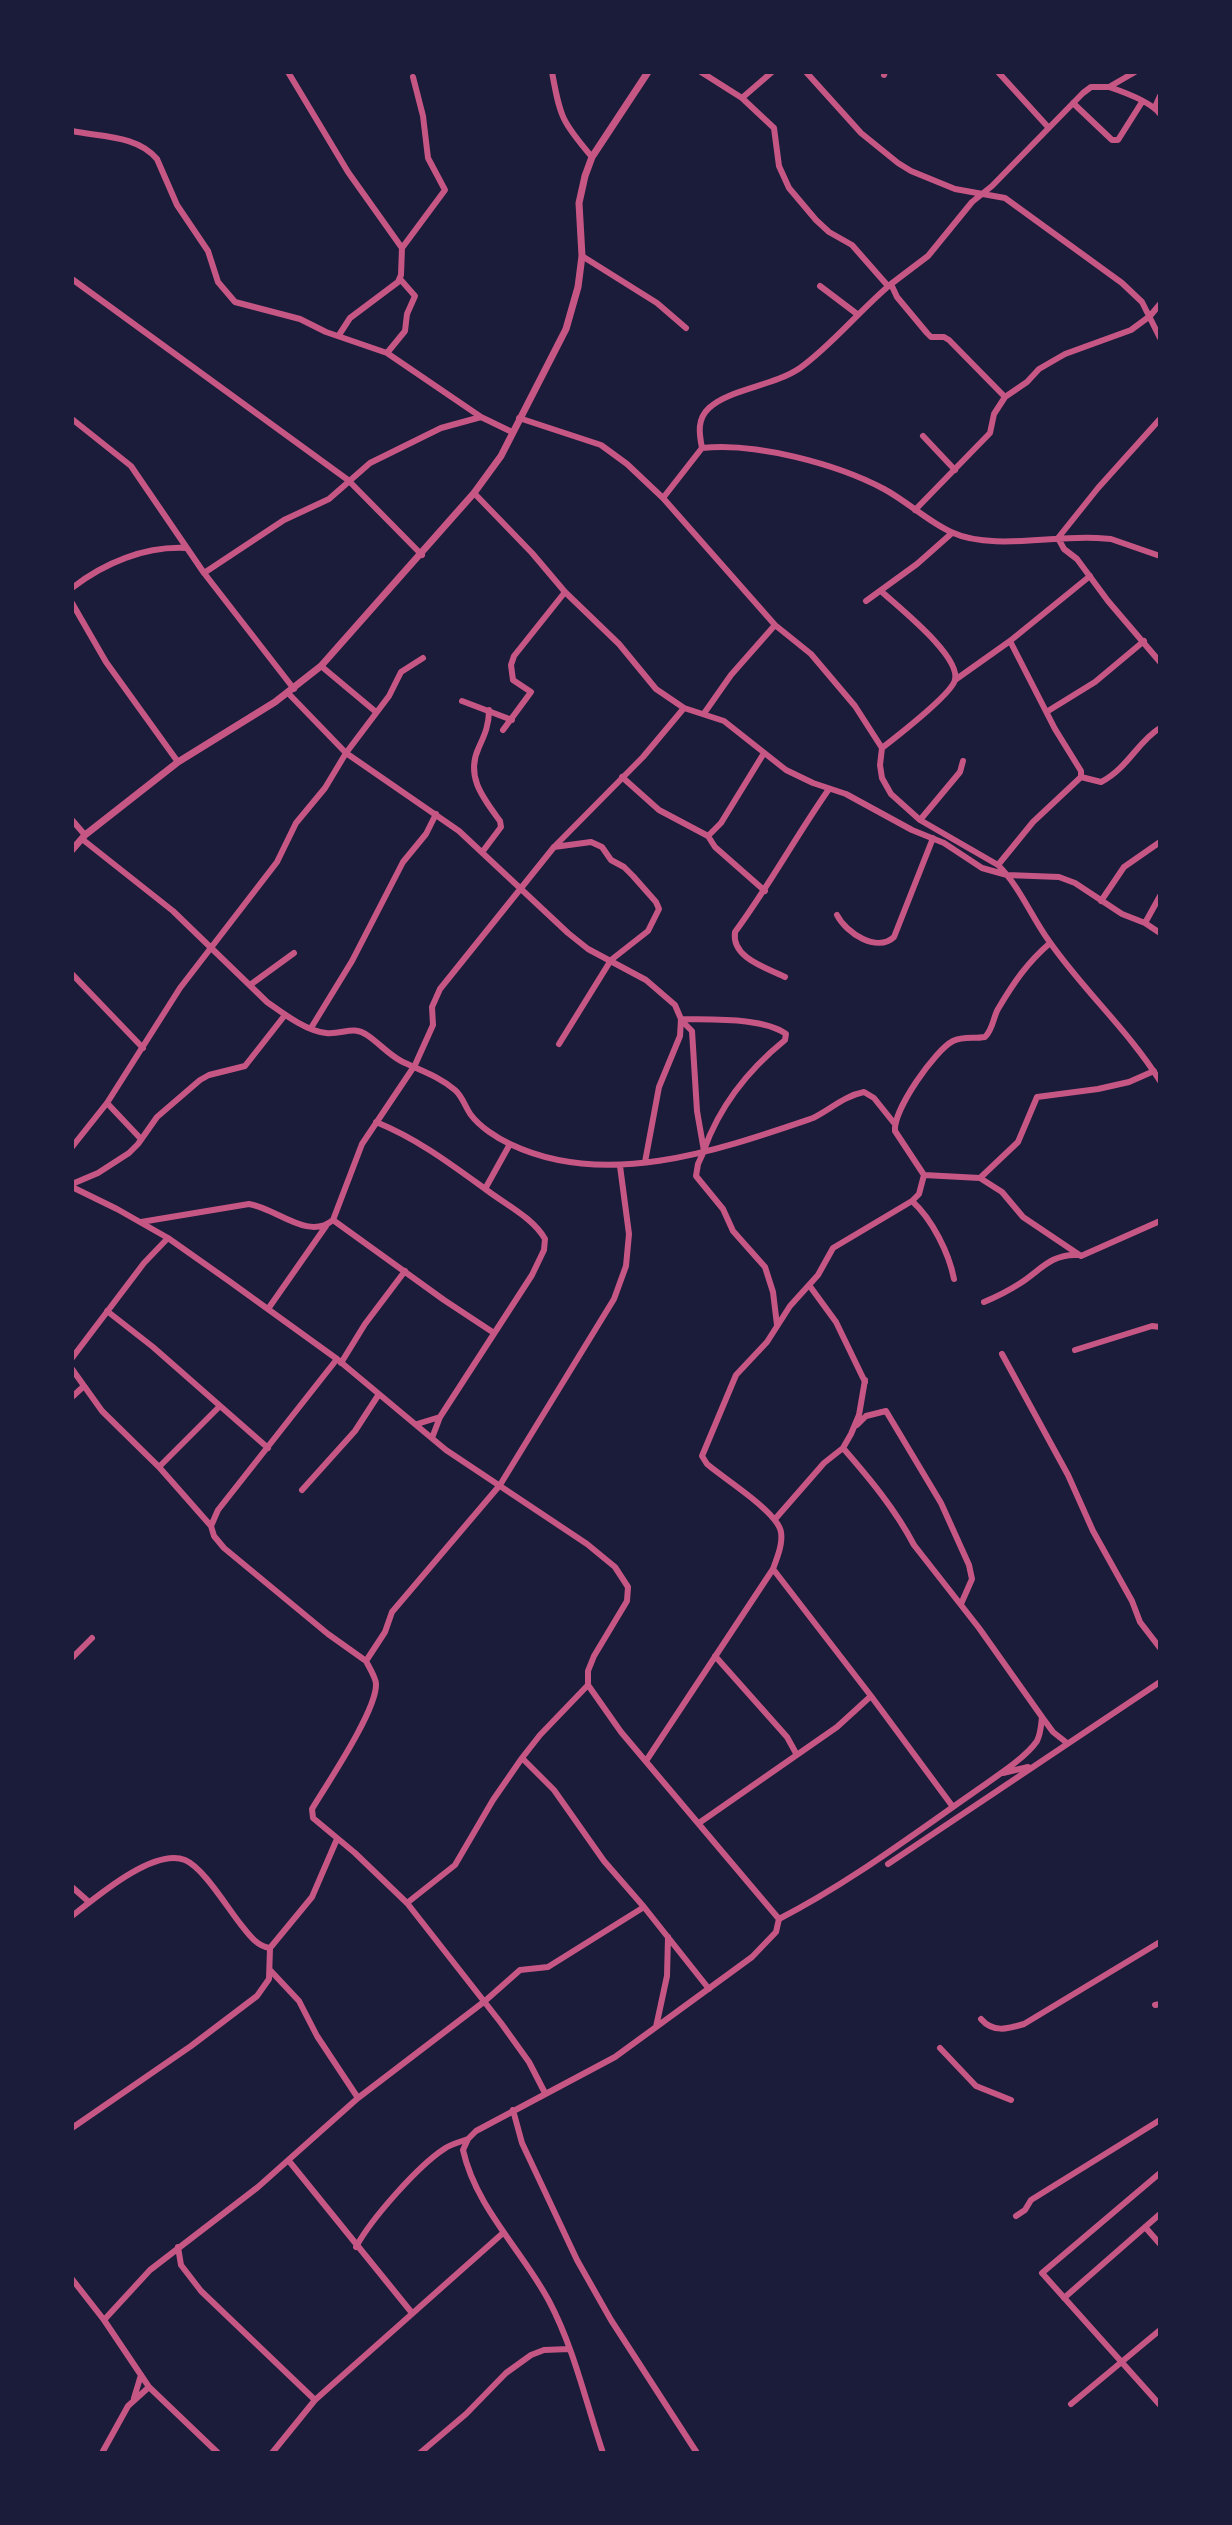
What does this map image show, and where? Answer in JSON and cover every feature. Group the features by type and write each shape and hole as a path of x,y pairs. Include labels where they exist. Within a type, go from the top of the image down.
{"street":[{"path":"288,72 348,172 402,248"},
{"path":"552,72 562,118 592,157"},
{"path":"72,850 178,762 291,691 321,666 474,493 501,456 569,321 576,301 582,256 579,203 585,176 592,157 648,72"},
{"path":"701,72 742,98 774,128 779,166 789,188 823,226 852,245 890,285 931,337 949,340 1005,397"},
{"path":"742,98 772,72"},
{"path":"806,72 846,118 882,152 922,176 955,189 1005,198 1057,235 1135,294 1160,338"},
{"path":"998,72 1048,127"},
{"path":"1109,87 1135,72"},
{"path":"387,353 405,331 407,314 416,300 400,279 402,248 445,190 428,158 423,116 413,77"},
{"path":"702,448 700,420 708,408 720,400 780,379 800,368 890,285 928,256 972,202 1091,87 1109,87 1131,95 1155,107 1160,114"},
{"path":"1155,107 1160,96"},
{"path":"1073,103 1112,140 1118,140 1142,102"},
{"path":"72,131 127,140 152,153 177,205 208,251 218,282 235,302 300,319 387,353 481,417 512,432"},
{"path":"582,256 657,303 686,328"},
{"path":"72,279 348,480 422,555"},
{"path":"339,335 350,318 400,279"},
{"path":"820,286 857,314"},
{"path":"915,510 990,433 994,414 1005,397 1027,382 1039,369 1065,354 1118,336 1150,316 1160,304"},
{"path":"204,573 284,520 329,499 370,463 417,438 481,417"},
{"path":"519,418 613,452 663,498 775,625 811,654 855,706 882,748 882,778 891,794 920,820 998,865 1050,943 1160,1081"},
{"path":"72,419 131,466 186,548 291,691 346,753 436,814 483,851 588,949 659,990 675,1005 681,1019 692,1031 697,1111 704,1151"},
{"path":"1058,538 1160,419"},
{"path":"923,436 955,470"},
{"path":"663,498 702,448 720,446 767,450 873,483 952,533 983,540 1111,539 1160,556"},
{"path":"474,493 565,592 619,644 656,689 684,708 705,712 724,721 786,770 846,794 933,838 972,863 1007,875 1059,877 1075,883 1122,914 1160,933"},
{"path":"866,601 917,564 952,533"},
{"path":"1058,538 1160,662"},
{"path":"72,588 93,572 115,562 166,548 186,548"},
{"path":"955,680 1010,641 1090,576"},
{"path":"881,591 948,656 955,671 952,686 916,722 882,748"},
{"path":"503,730 531,692 513,680 511,665 514,656 565,592"},
{"path":"72,603 106,662 178,762"},
{"path":"705,712 731,675 775,625"},
{"path":"998,865 1033,822 1081,777 1081,771 1010,641"},
{"path":"1048,711 1095,682 1144,641"},
{"path":"72,1147 107,1103 180,988 277,862 296,823 325,788 346,753 389,696 401,672 423,658"},
{"path":"321,666 376,712"},
{"path":"462,701 512,720"},
{"path":"268,1309 333,1220 362,1144 415,1065 433,1025 432,1007 440,989 554,847 643,757 684,708"},
{"path":"483,851 501,827 477,789 474,776 474,760 487,731 489,710"},
{"path":"1081,777 1101,782 1110,777 1160,728"},
{"path":"708,836 721,823 764,753"},
{"path":"920,820 960,772 963,761"},
{"path":"622,777 659,810 708,836 715,847 765,891"},
{"path":"785,977 743,955 734,939 735,932 765,891 801,829 829,789"},
{"path":"311,1028 352,961 403,862 426,834 436,814"},
{"path":"72,820 84,837 173,911 267,1002 285,1015 325,1033 340,1033 348,1029 364,1033 401,1061 415,1065 456,1091 477,1122 510,1144 561,1161 620,1166 704,1151 813,1118 849,1095 864,1092 874,1098 894,1123 895,1131 924,1175 919,1194 833,1248 818,1275 790,1306 767,1342 736,1375 702,1456 707,1464 776,1518 782,1533 773,1569 646,1761"},
{"path":"837,915 841,924 869,942 880,945 888,943 894,937 933,838"},
{"path":"554,847 591,842 597,844 611,860 624,867 659,909 648,931 611,960 559,1044"},
{"path":"1101,901 1124,867 1160,842"},
{"path":"1145,923 1160,896"},
{"path":"894,1123 909,1093 947,1045 956,1040 989,1034 998,1010 1024,967 1050,943"},
{"path":"250,985 294,953"},
{"path":"72,974 143,1048"},
{"path":"72,1186 129,1153 157,1117 200,1080 239,1069 251,1061 285,1015"},
{"path":"681,1019 773,1026 786,1034 785,1040 727,1100 714,1123 696,1176 723,1209 733,1231 765,1267 773,1292 777,1325"},
{"path":"645,1162 659,1087 676,1048 681,1019"},
{"path":"980,1178 1018,1142 1037,1097 1098,1089 1129,1082 1154,1071"},
{"path":"107,1103 141,1139"},
{"path":"376,1122 416,1140 530,1221 545,1239 540,1261 440,1417 432,1438"},
{"path":"485,1189 510,1144"},
{"path":"366,1661 401,1600 500,1485 614,1299 626,1266 629,1234 620,1166"},
{"path":"924,1175 980,1178 1002,1192 1023,1217 1081,1256"},
{"path":"72,1186 168,1238 268,1309 339,1361 470,1467 587,1544 626,1581 627,1601 594,1656 588,1671 588,1685 621,1732 779,1919 779,1926 770,1941 709,1989 588,2073 476,2131 463,2150 466,2164 503,2233 549,2300 569,2349 603,2453"},
{"path":"912,1201 921,1210 948,1255 954,1279"},
{"path":"141,1222 249,1204 260,1205 300,1225 312,1228 326,1226"},
{"path":"333,1220 494,1333"},
{"path":"984,1302 1022,1283 1050,1259 1064,1255 1081,1256 1160,1221"},
{"path":"72,1358 168,1238"},
{"path":"211,1526 218,1510 339,1361 405,1271"},
{"path":"809,1285 836,1322 866,1383 857,1425"},
{"path":"107,1311 268,1448"},
{"path":"1075,1350 1152,1326 1160,1327"},
{"path":"1002,1354 1068,1475 1140,1622 1160,1648"},
{"path":"72,1369 113,1422 159,1467 211,1526 214,1536 224,1548 328,1634 366,1661 376,1684 371,1706 350,1748 312,1809 313,1818 407,1903 485,2001 529,2062 545,2093"},
{"path":"72,1397 84,1386"},
{"path":"302,1490 355,1431 379,1394"},
{"path":"159,1467 220,1406"},
{"path":"776,1518 814,1473 843,1448 866,1416 886,1411 941,1503 969,1565 972,1579 961,1604"},
{"path":"417,1424 440,1417"},
{"path":"843,1448 875,1485 914,1545 961,1604 1053,1732 1067,1743"},
{"path":"773,1569 953,1807"},
{"path":"72,1658 92,1638"},
{"path":"715,1656 787,1737 797,1755"},
{"path":"888,1864 1160,1682"},
{"path":"407,1903 455,1865 522,1758 588,1685"},
{"path":"699,1823 837,1727 871,1696"},
{"path":"779,1919 843,1883 1000,1773 1035,1743 1042,1717"},
{"path":"522,1758 554,1790 604,1861 709,1989"},
{"path":"1000,1773 1033,1766"},
{"path":"72,2128 191,2046 266,1987 270,1948 312,1897 337,1839"},
{"path":"72,1916 150,1863 172,1858 185,1860 198,1870 251,1937 262,1947 270,1948"},
{"path":"72,1887 89,1902"},
{"path":"104,2320 150,2270 289,2161 358,2098 485,2001 520,1970 548,1967 644,1907"},
{"path":"656,2027 667,1976 668,1937"},
{"path":"981,2019 998,2029 1024,2024 1160,1942"},
{"path":"269,1969 299,2001 317,2036 358,2098"},
{"path":"940,2048 976,2086 1011,2100"},
{"path":"513,2110 522,2143 577,2260 611,2320 697,2453"},
{"path":"1016,2216 1025,2210 1031,2200 1160,2120"},
{"path":"356,2247 371,2224 431,2159 446,2147 468,2139"},
{"path":"289,2161 412,2313"},
{"path":"1160,2173 1042,2273 1160,2405"},
{"path":"1064,2298 1160,2214"},
{"path":"1145,2227 1160,2244"},
{"path":"272,2453 315,2400 503,2233"},
{"path":"178,2247 181,2265 201,2291 315,2400"},
{"path":"72,2279 149,2387 218,2453"},
{"path":"1071,2404 1160,2330"},
{"path":"420,2453 466,2414 506,2373 531,2355 544,2350 569,2349"},
{"path":"102,2453 117,2422 134,2398 141,2375"},
{"path":"134,2398 149,2387"}]}
